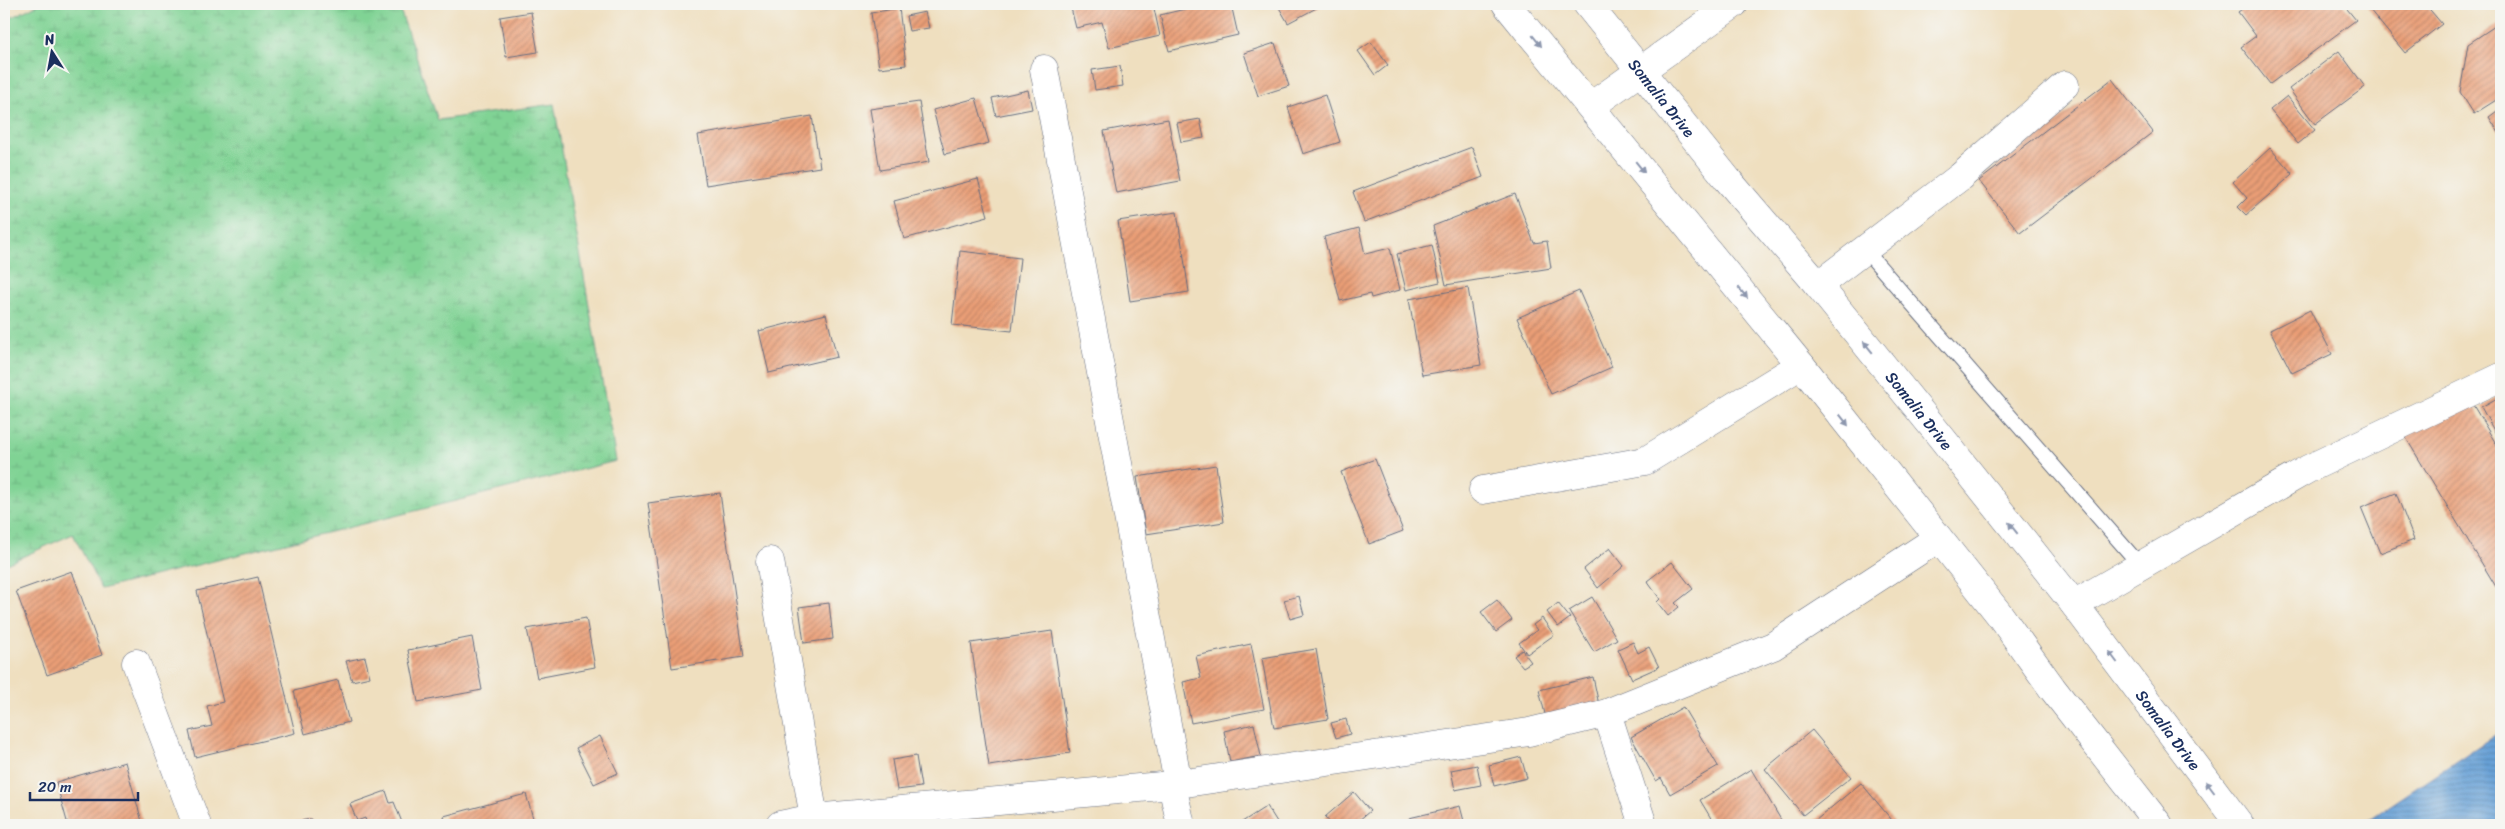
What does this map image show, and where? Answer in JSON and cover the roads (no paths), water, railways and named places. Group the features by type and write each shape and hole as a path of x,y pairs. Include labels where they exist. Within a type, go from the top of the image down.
{"street":[{"path":"1506,4 1801,365 1937,539 1999,614 2052,688 2155,824"},
{"name":"Somalia Drive","path":"1586,4 1728,180 1818,285 2074,604 2240,825"},
{"path":"1591,106 1734,4"},
{"path":"1044,70 1181,825"},
{"path":"1818,285 1960,177 2065,85"},
{"path":"1483,490 1645,462 1801,365"},
{"path":"2074,604 2308,469 2501,377"},
{"path":"780,825 814,818 1175,784 1528,732 1607,714 1774,646 1937,539"},
{"path":"770,561 814,818"},
{"path":"136,663 197,825"},
{"path":"1607,714 1643,825"}],"lane":[{"path":"1865,250 2140,565"}],"water":[{"path":"2501,731 2501,825 2361,825"}]}
